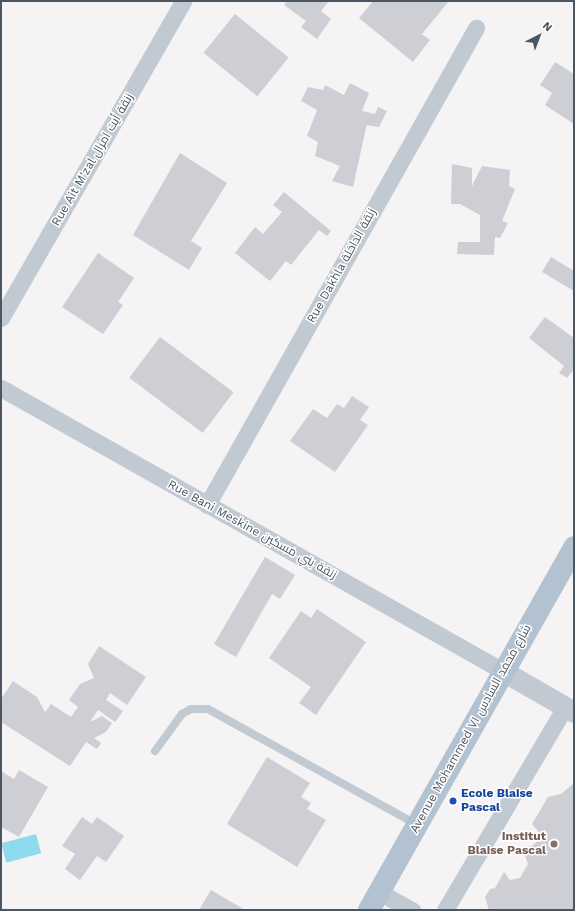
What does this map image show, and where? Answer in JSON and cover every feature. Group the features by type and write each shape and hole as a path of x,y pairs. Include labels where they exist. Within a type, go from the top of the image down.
{"main road":[{"name":"Avenue Mohammed VI شارع محمد السادس","path":"374,901 574,548"}],"street":[{"name":"Rue Ait M'zal زنقة أيت امزال","path":"1,318 183,1"},
{"name":"Rue Dakhla زنقة الداخلة","path":"207,505 476,28"},
{"name":"Rue Bani Meskine زنقة بني مسكين","path":"1,388 503,671"},
{"path":"445,910 569,710 503,671"},
{"path":"374,901 412,910"}],"lane":[{"path":"155,750 182,714 191,709 208,709 417,825"}],"water":[{"path":"36,834 41,853 6,863 1,843"}],"building":[{"path":"287,1 329,1 321,11 331,19 317,39 301,27 306,21 284,5"},
{"path":"373,1 449,1 422,34 430,40 413,62 359,18"},
{"path":"235,14 289,57 257,96 204,53"},
{"path":"555,62 574,74 574,124 545,105 552,93 540,85"},
{"path":"350,83 369,93 362,111 375,114 378,107 387,111 379,127 367,125 353,187 332,181 340,166 315,156 318,142 307,136 317,110 301,101 308,87 323,90 325,85 344,95"},
{"path":"180,153 227,183 191,241 202,248 189,270 133,235"},
{"path":"452,164 472,168 472,186 482,166 510,170 509,186 515,189 502,221 508,223 500,238 495,237 494,255 457,254 458,242 480,242 480,215 460,204 451,204"},
{"path":"284,192 331,231 327,236 319,230 291,265 286,261 270,281 235,253 255,227 263,234 282,212 273,205"},
{"path":"98,253 134,278 118,302 123,305 103,334 62,307"},
{"path":"551,257 574,271 574,291 542,272"},
{"path":"545,317 574,338 574,369 567,378 559,373 564,366 529,338"},
{"path":"160,337 233,392 203,433 129,378"},
{"path":"352,396 369,407 360,420 368,425 335,472 290,441 313,409 327,418 337,404 344,408"},
{"path":"265,557 295,575 280,599 272,594 236,657 214,644"},
{"path":"317,609 366,642 316,715 299,703 311,687 269,658 301,611 311,618"},
{"path":"99,646 146,677 127,705 110,693 106,700 123,711 115,722 98,710 90,722 102,716 112,723 106,732 94,738 101,743 97,749 86,742 70,766 1,722 1,699 13,681 37,697 45,712 51,704 71,717 78,707 69,700 80,684 94,678 88,664"},
{"path":"267,757 310,783 301,797 311,803 307,809 326,820 297,867 227,824"},
{"path":"19,770 48,787 19,837 1,827 1,771 14,779"},
{"name":"Institut Blaise Pascal","path":"574,783 574,910 489,910 485,897 490,889 495,888 504,872 510,880 520,878 528,864 524,852 543,837 532,824 548,797 561,794"},
{"path":"82,817 92,824 97,817 124,836 106,862 97,856 80,880 65,869 75,854 62,846"},
{"path":"211,890 245,910 199,910"}],"place":[{"name":"Ecole Blaise Pascal","path":"453,801"},
{"name":"Institut Blaise Pascal","path":"554,844"}]}
